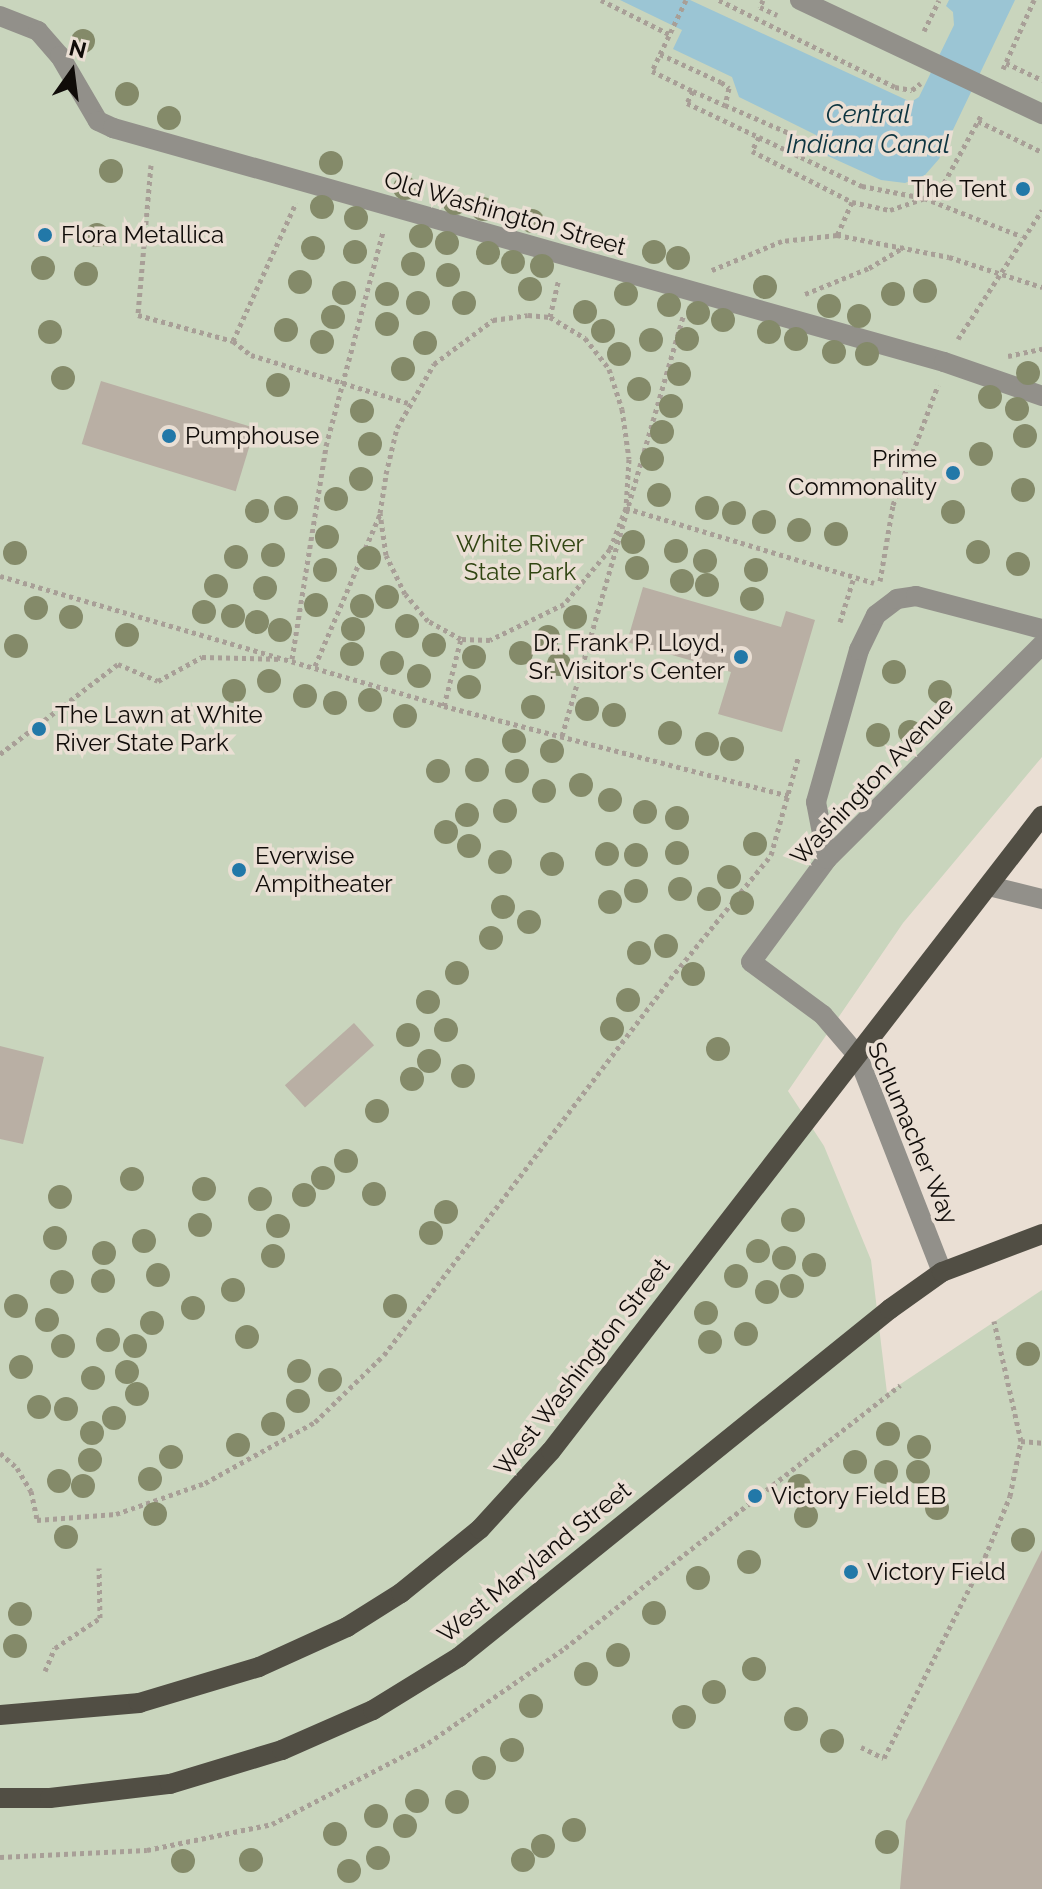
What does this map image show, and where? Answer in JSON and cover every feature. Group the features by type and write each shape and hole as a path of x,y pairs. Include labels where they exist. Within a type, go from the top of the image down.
{"main road":[{"name":"West Washington Street","path":"0,1715 139,1703 259,1667 347,1627 442,1563 513,1497 551,1451 989,886 1034,836 1042,816"},
{"name":"West Maryland Street","path":"0,1798 50,1798 170,1784 332,1731 418,1686 858,1332 942,1272 1042,1234"}],"street":[{"path":"800,0 1042,114"},
{"name":"Old Washington Street","path":"0,16 38,31 60,56 98,121 153,140 389,208 944,362 1042,396"},
{"path":"827,859 816,802 867,627 887,605 916,596 1042,629"},
{"name":"Washington Avenue","path":"751,962 827,859 1042,645"},
{"path":"989,886 1042,899"},
{"name":"Schumacher Way","path":"751,962 823,1015 858,1056 942,1272"}],"path":[{"path":"601,0 669,34"},
{"path":"686,0 652,71 796,136 804,148 801,157"},
{"path":"719,0 895,87"},
{"path":"1001,74 1034,0"},
{"path":"660,54 729,88 725,105"},
{"path":"1006,63 1042,80"},
{"path":"693,91 687,103 862,186 924,198 1021,236"},
{"path":"759,137 752,151 852,202 890,210 924,198 944,183 984,109"},
{"path":"978,121 1042,152"},
{"path":"153,140 138,315 233,341 251,355 408,403"},
{"path":"233,341 305,184"},
{"path":"837,235 852,202"},
{"path":"293,659 326,446 389,208"},
{"path":"887,605 879,585 893,505 944,362 1021,236 1042,210"},
{"path":"562,736 690,292 707,273 747,253 782,241 837,235 905,246 1042,287"},
{"path":"763,311 869,268 905,246"},
{"path":"550,317 564,257"},
{"path":"315,666 380,513 397,428 408,403 434,364 493,320 550,317 585,338 609,369 622,409 629,459 626,508 610,549 564,604 490,640 461,639 428,621 405,594 386,555 380,513"},
{"path":"626,508 879,585"},
{"path":"0,576 293,659 444,706 816,802"},
{"path":"444,706 461,639"},
{"path":"0,754 118,664 158,681 202,657 293,659"},
{"path":"0,1453 31,1491 37,1520 116,1514 205,1483 315,1422 384,1355 670,979 771,855 781,810"},
{"path":"861,1747 884,1758 985,1557 1010,1496 1021,1441 994,1321"},
{"path":"1021,1441 1042,1443"},
{"path":"45,1671 55,1648 100,1618 99,1568"}],"green space":[{"name":"White River State Park","path":"0,0 1042,0 1042,757 903,923 788,1091 824,1146 871,1260 887,1393 1042,1290 1042,1889 0,1889"}],"water":[{"name":"Central Indiana Canal","path":"620,0 690,0 911,102 919,97 954,25 953,12 946,6 949,0 1015,0 939,159 925,175 905,183 881,180 819,152 816,135 739,97 732,77 673,49 682,30"}],"building":[{"name":"Pumphouse","path":"101,381 255,428 236,491 82,444"},
{"name":"Dr. Frank P. Lloyd, Sr. Visitor's Center","path":"643,587 781,627 786,611 815,620 782,732 718,714 731,672 627,642"},
{"path":"354,1023 374,1045 305,1108 285,1085"},
{"path":"0,1046 44,1057 23,1144 0,1139"},
{"name":"Victory Field","path":"1042,1550 1042,1889 900,1889 906,1821"}],"place":[{"name":"The Tent","path":"1023,189"},
{"name":"Flora Metallica","path":"45,235"},
{"name":"Pumphouse","path":"169,436"},
{"name":"Prime Commonality","path":"953,473"},
{"name":"Dr. Frank P. Lloyd, Sr. Visitor's Center","path":"741,657"},
{"name":"The Lawn at White River State Park","path":"39,729"},
{"name":"Everwise Ampitheater","path":"239,870"},
{"name":"Victory Field EB","path":"755,1496"},
{"name":"Victory Field","path":"851,1572"}]}
